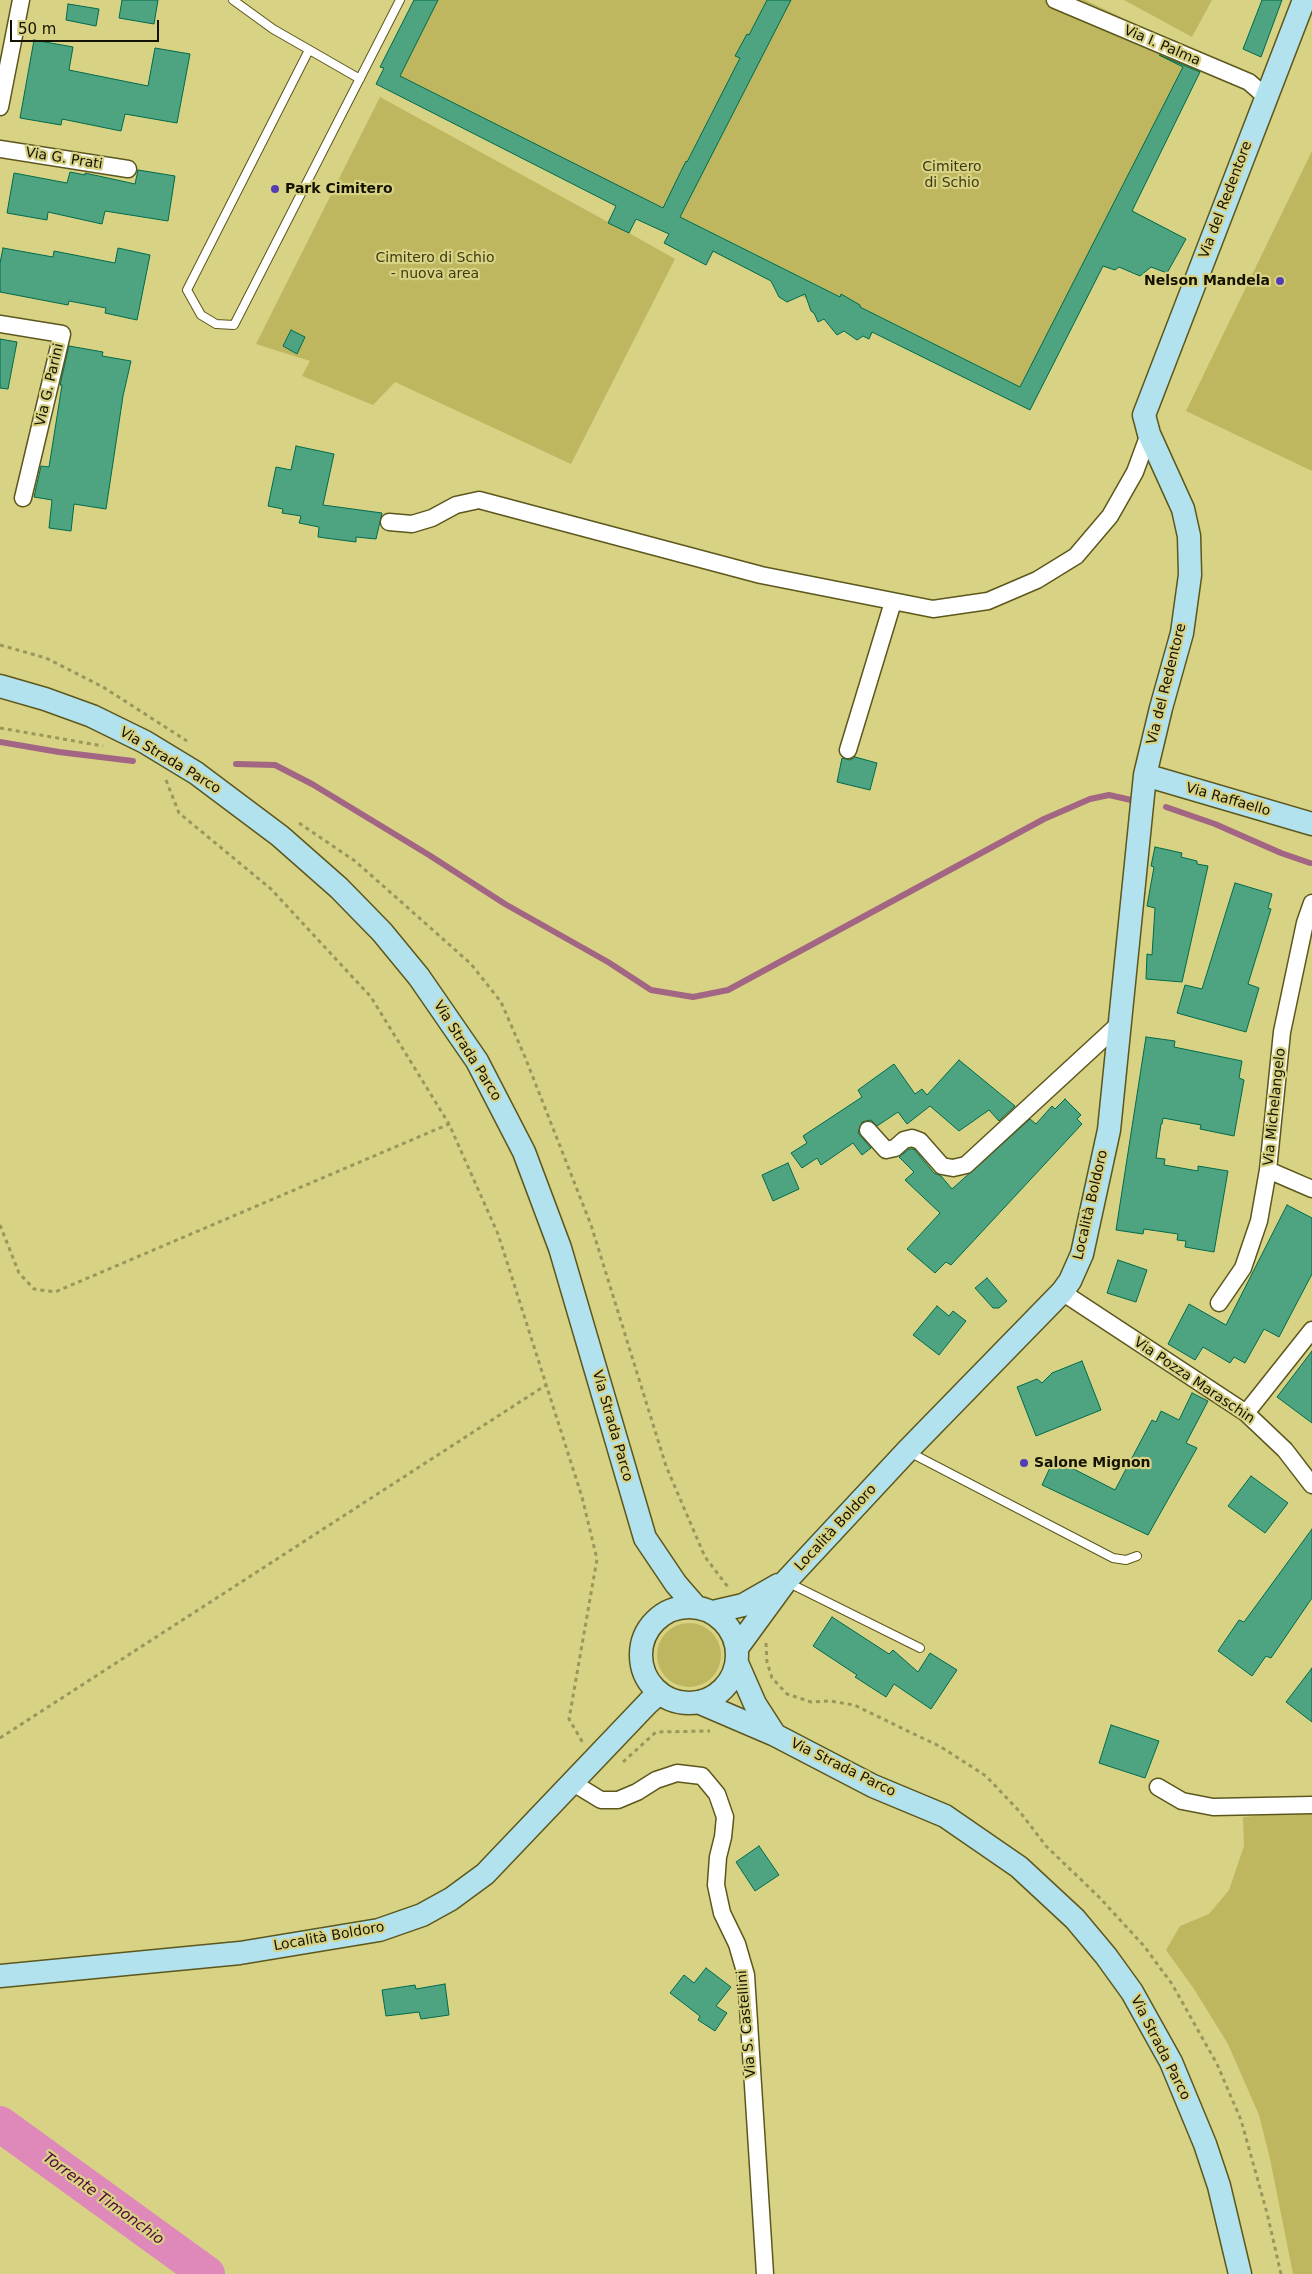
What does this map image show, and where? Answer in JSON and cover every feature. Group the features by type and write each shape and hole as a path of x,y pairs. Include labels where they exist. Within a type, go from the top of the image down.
{"street":[{"path":"0,107 21,0"},
{"name":"Via I. Palma","path":"1055,0 1249,82 1265,96"},
{"name":"Via del Redentore","path":"1144,785 1161,708 1182,633 1190,575 1189,536 1183,509 1149,434 1144,414 1265,96 1304,0"},
{"name":"Via G. Prati","path":"0,149 128,169"},
{"name":"Via G. Parini","path":"0,324 62,334 23,498"},
{"path":"389,522 412,524 432,518 456,505 479,500 761,575 933,609 988,601 1037,580 1076,556 1110,516 1135,472 1149,434"},
{"path":"848,750 893,602"},
{"name":"Via Strada Parco","path":"0,686 45,699 92,716 145,742 196,773 280,836 339,888 382,932 419,977 477,1061 502,1105 542,1194 560,1248 645,1538 676,1584 704,1610"},
{"name":"Via Raffaello","path":"1144,785 1312,824"},
{"name":"Località Boldoro","path":"737,1656 749,1614 786,1581 907,1452 1062,1292 1070,1281 1082,1254 1108,1130 1144,785"},
{"name":"Via Michelangelo","path":"1219,1304 1233,1286 1247,1259 1259,1221 1268,1170 1282,1032 1304,923 1312,903"},
{"path":"868,1130 880,1146 886,1150 894,1148 904,1140 912,1138 920,1141 942,1166 953,1168 966,1165 1119,1024"},
{"path":"1268,1170 1312,1190"},
{"name":"Via Pozza Maraschin","path":"1062,1292 1246,1413 1285,1450 1312,1485"},
{"path":"1246,1413 1312,1330"},
{"path":"704,1610 724,1622 732,1634 737,1656 732,1676 724,1688 712,1697 698,1702 685,1703 672,1700 659,1694 648,1681 641,1666 640,1649 645,1633 654,1621 666,1612 681,1607 749,1614"},
{"name":"Via Strada Parco","path":"737,1656 751,1694 775,1735"},
{"name":"Località Boldoro","path":"0,1976 240,1953 379,1930 422,1915 451,1899 485,1874 648,1703 659,1694"},
{"name":"Via Strada Parco","path":"698,1702 729,1717 775,1735 873,1786 945,1816 1019,1866 1075,1919 1106,1956 1132,1992 1171,2062 1202,2136 1219,2186 1240,2274"},
{"name":"Via S. Castellini","path":"573,1783 601,1800 618,1800 637,1792 656,1780 677,1773 702,1776 717,1794 725,1817 718,1857 716,1886 722,1913 737,1944 746,1975 765,2274"},
{"path":"1158,1787 1182,1801 1212,1807 1312,1805"}],"lane":[{"path":"233,0 273,29 360,79"},
{"path":"309,50 187,290 201,315 216,324 234,325 400,0"},
{"path":"907,1452 1113,1558 1126,1560 1137,1556"},
{"path":"786,1581 920,1648"}],"path":[{"path":"0,645 46,658 103,687 190,742"},
{"path":"0,728 102,746"},
{"path":"179,813 271,889 371,996 449,1124 498,1234 582,1497 597,1559 569,1719 593,1761"},
{"path":"291,817 355,861 471,964 501,1002 525,1057 591,1226 666,1466 704,1557 766,1636 768,1668 772,1678 787,1694 811,1702 830,1701 854,1705 941,1747 986,1776 1020,1812 1046,1846 1099,1897 1144,1946 1172,1984 1217,2064 1241,2120 1267,2213 1281,2274"},
{"path":"0,1225 19,1273 34,1289 55,1292 449,1124"},
{"path":"0,1738 546,1386"},
{"path":"751,1694 768,1668"},
{"path":"622,1764 656,1732 716,1731 729,1717"}],"green space":[{"name":"Cimitero di Schio","path":"414,0 1085,0 1207,58 1132,210 1186,239 1167,273 1151,267 1140,276 1119,267 1115,270 1103,267 1030,410 873,332 869,339 862,336 857,340 846,329 840,333 835,333 830,321 826,318 820,321 811,311 809,307 812,301 797,294 787,302 779,297 777,292 780,285 713,252 706,265 664,243 669,234 653,227 654,225 638,216 629,233 675,259 571,464 395,382 373,405 302,376 310,361 256,344 380,97 608,222 616,206 380,67"},
{"path":"1124,0 1212,0 1192,37"},
{"name":"Nelson Mandela","path":"1312,151 1312,471 1186,411"},
{"path":"683,1623 695,1623 712,1632 719,1643 721,1655 719,1667 712,1678 695,1687 683,1687 671,1682 662,1673 657,1661 657,1649 662,1637 671,1628"},
{"path":"1295,1812 1312,1813 1312,2274 1293,2274 1270,2159 1259,2115 1228,2044 1194,1989 1166,1950 1180,1926 1209,1914 1229,1890 1244,1846 1243,1817"}],"building":[{"path":"122,0 158,0 154,24 119,18"},
{"path":"414,0 438,0 400,76 663,208 740,58 735,56 747,34 749,35 767,0 791,0 680,217 840,297 841,294 860,305 860,307 1020,387 1183,67 1159,55 1200,72 1132,211 1186,239 1167,273 1151,267 1140,276 1119,267 1115,270 1103,266 1030,410 872,332 869,339 863,336 857,340 844,331 837,335 824,319 818,322 811,311 805,294 787,302 779,297 771,281 713,251 706,265 664,243 669,234 636,219 629,233 608,223 616,206 376,84 384,68 380,67"},
{"path":"1262,0 1282,0 1261,57 1243,49"},
{"path":"68,4 99,9 96,26 66,20"},
{"path":"34,40 73,47 69,70 148,86 155,48 190,54 177,123 125,114 121,131 62,119 61,125 20,118"},
{"path":"138,170 175,176 168,221 105,211 102,224 48,212 47,220 7,213 14,173 67,183 70,172 85,175 85,173 135,184"},
{"path":"3,248 53,257 54,251 115,263 118,248 150,255 137,320 105,313 106,308 69,301 68,305 0,292 0,263"},
{"path":"291,330 305,337 297,354 283,346"},
{"path":"0,339 17,342 8,389 0,388"},
{"path":"69,346 103,352 102,356 131,361 123,396 106,509 74,504 71,531 49,528 52,500 34,497 41,466 49,467 62,385 60,385"},
{"path":"296,446 334,454 323,505 382,513 376,539 356,537 356,542 318,537 319,527 299,523 301,516 282,513 283,509 268,506 276,467 291,470"},
{"path":"855,757 877,763 870,790 837,782 842,758 850,760"},
{"path":"1155,847 1182,853 1181,857 1197,861 1197,864 1208,866 1182,982 1146,979 1147,954 1152,955 1155,908 1147,906 1154,867 1151,866"},
{"path":"1235,883 1272,894 1268,908 1271,909 1248,984 1259,988 1246,1032 1177,1013 1185,985 1202,989"},
{"path":"1146,1037 1175,1041 1174,1047 1242,1061 1239,1078 1244,1080 1234,1136 1200,1129 1201,1125 1163,1118 1156,1158 1165,1159 1164,1165 1198,1171 1198,1166 1228,1171 1214,1252 1185,1247 1186,1241 1177,1240 1178,1234 1144,1229 1143,1234 1116,1230"},
{"path":"959,1060 1015,1106 999,1121 989,1110 959,1131 930,1106 907,1124 898,1112 877,1126 871,1120 862,1122 858,1133 871,1148 862,1155 853,1143 821,1165 817,1158 802,1168 791,1153 807,1143 803,1136 862,1097 858,1090 894,1064 915,1094 922,1089 927,1095"},
{"path":"1065,1099 1081,1115 1077,1119 1082,1124 951,1265 946,1262 935,1273 907,1249 940,1213 905,1180 914,1172 899,1157 909,1149 914,1149 934,1173 941,1176 952,1189 1030,1119 1036,1124 1052,1106 1055,1109"},
{"path":"788,1163 799,1189 773,1201 762,1175"},
{"path":"1287,1205 1312,1218 1312,1274 1279,1337 1264,1329 1245,1363 1234,1357 1230,1363 1203,1347 1195,1360 1168,1344 1189,1304 1226,1325"},
{"path":"1118,1260 1147,1270 1136,1302 1107,1293"},
{"path":"987,1278 1007,1301 999,1308 993,1308 975,1288"},
{"path":"937,1306 949,1316 953,1311 966,1321 939,1355 913,1335"},
{"path":"1312,1351 1312,1423 1277,1397"},
{"path":"1082,1361 1101,1410 1036,1436 1017,1387 1037,1379 1042,1383 1052,1373"},
{"path":"1192,1393 1208,1401 1186,1443 1197,1448 1148,1535 1042,1485 1054,1459 1115,1490 1152,1420 1156,1422 1161,1411 1179,1420"},
{"path":"1251,1476 1288,1503 1265,1533 1228,1506"},
{"path":"1312,1529 1312,1598 1271,1658 1266,1656 1252,1676 1218,1651 1239,1620 1244,1622"},
{"path":"832,1617 889,1654 893,1650 918,1672 930,1653 957,1670 931,1709 894,1684 886,1697 813,1646"},
{"path":"1312,1668 1312,1722 1286,1702"},
{"path":"1111,1725 1159,1741 1145,1778 1099,1763"},
{"path":"759,1846 779,1875 755,1891 736,1862"},
{"path":"706,1968 731,1987 716,2006 727,2013 715,2031 698,2020 700,2016 670,1993 684,1975 694,1983"},
{"path":"445,1984 449,2015 421,2019 419,2012 386,2016 382,1990 415,1985 416,1989"}],"waterway":[{"path":"0,742 59,752 133,761"},
{"path":"236,764 275,765 312,784 505,904 608,962 651,990 693,997 728,990 1044,819 1090,799 1109,795 1131,800"},
{"path":"1166,807 1215,824 1281,853 1310,863"},
{"name":"Torrente Timonchio","path":"0,2124 207,2274"}],"place":[{"name":"Park Cimitero","path":"275,189"},
{"name":"Nelson Mandela","path":"1280,281"},
{"name":"Salone Mignon","path":"1024,1463"}],"park label":[{"name":"Cimitero di Schio - nuova area","path":"435,266"}]}
